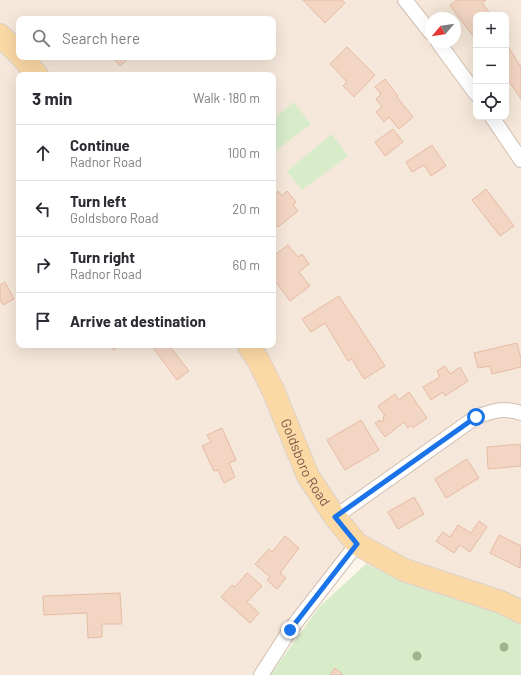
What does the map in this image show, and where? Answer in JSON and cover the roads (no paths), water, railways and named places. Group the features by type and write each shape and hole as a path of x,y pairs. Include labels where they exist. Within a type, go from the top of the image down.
{"main road":[{"path":"0,34 16,51"},
{"path":"25,60 35,72"},
{"name":"Goldsboro Road","path":"250,348 273,390 308,476 335,517 357,544 404,570 501,602 521,612"}],"street":[{"path":"405,0 425,25"},
{"path":"442,48 473,90"},
{"path":"494,120 519,152"},
{"path":"335,517 476,417 496,410 511,410 521,413"},
{"path":"261,675 290,630 357,544"}]}
